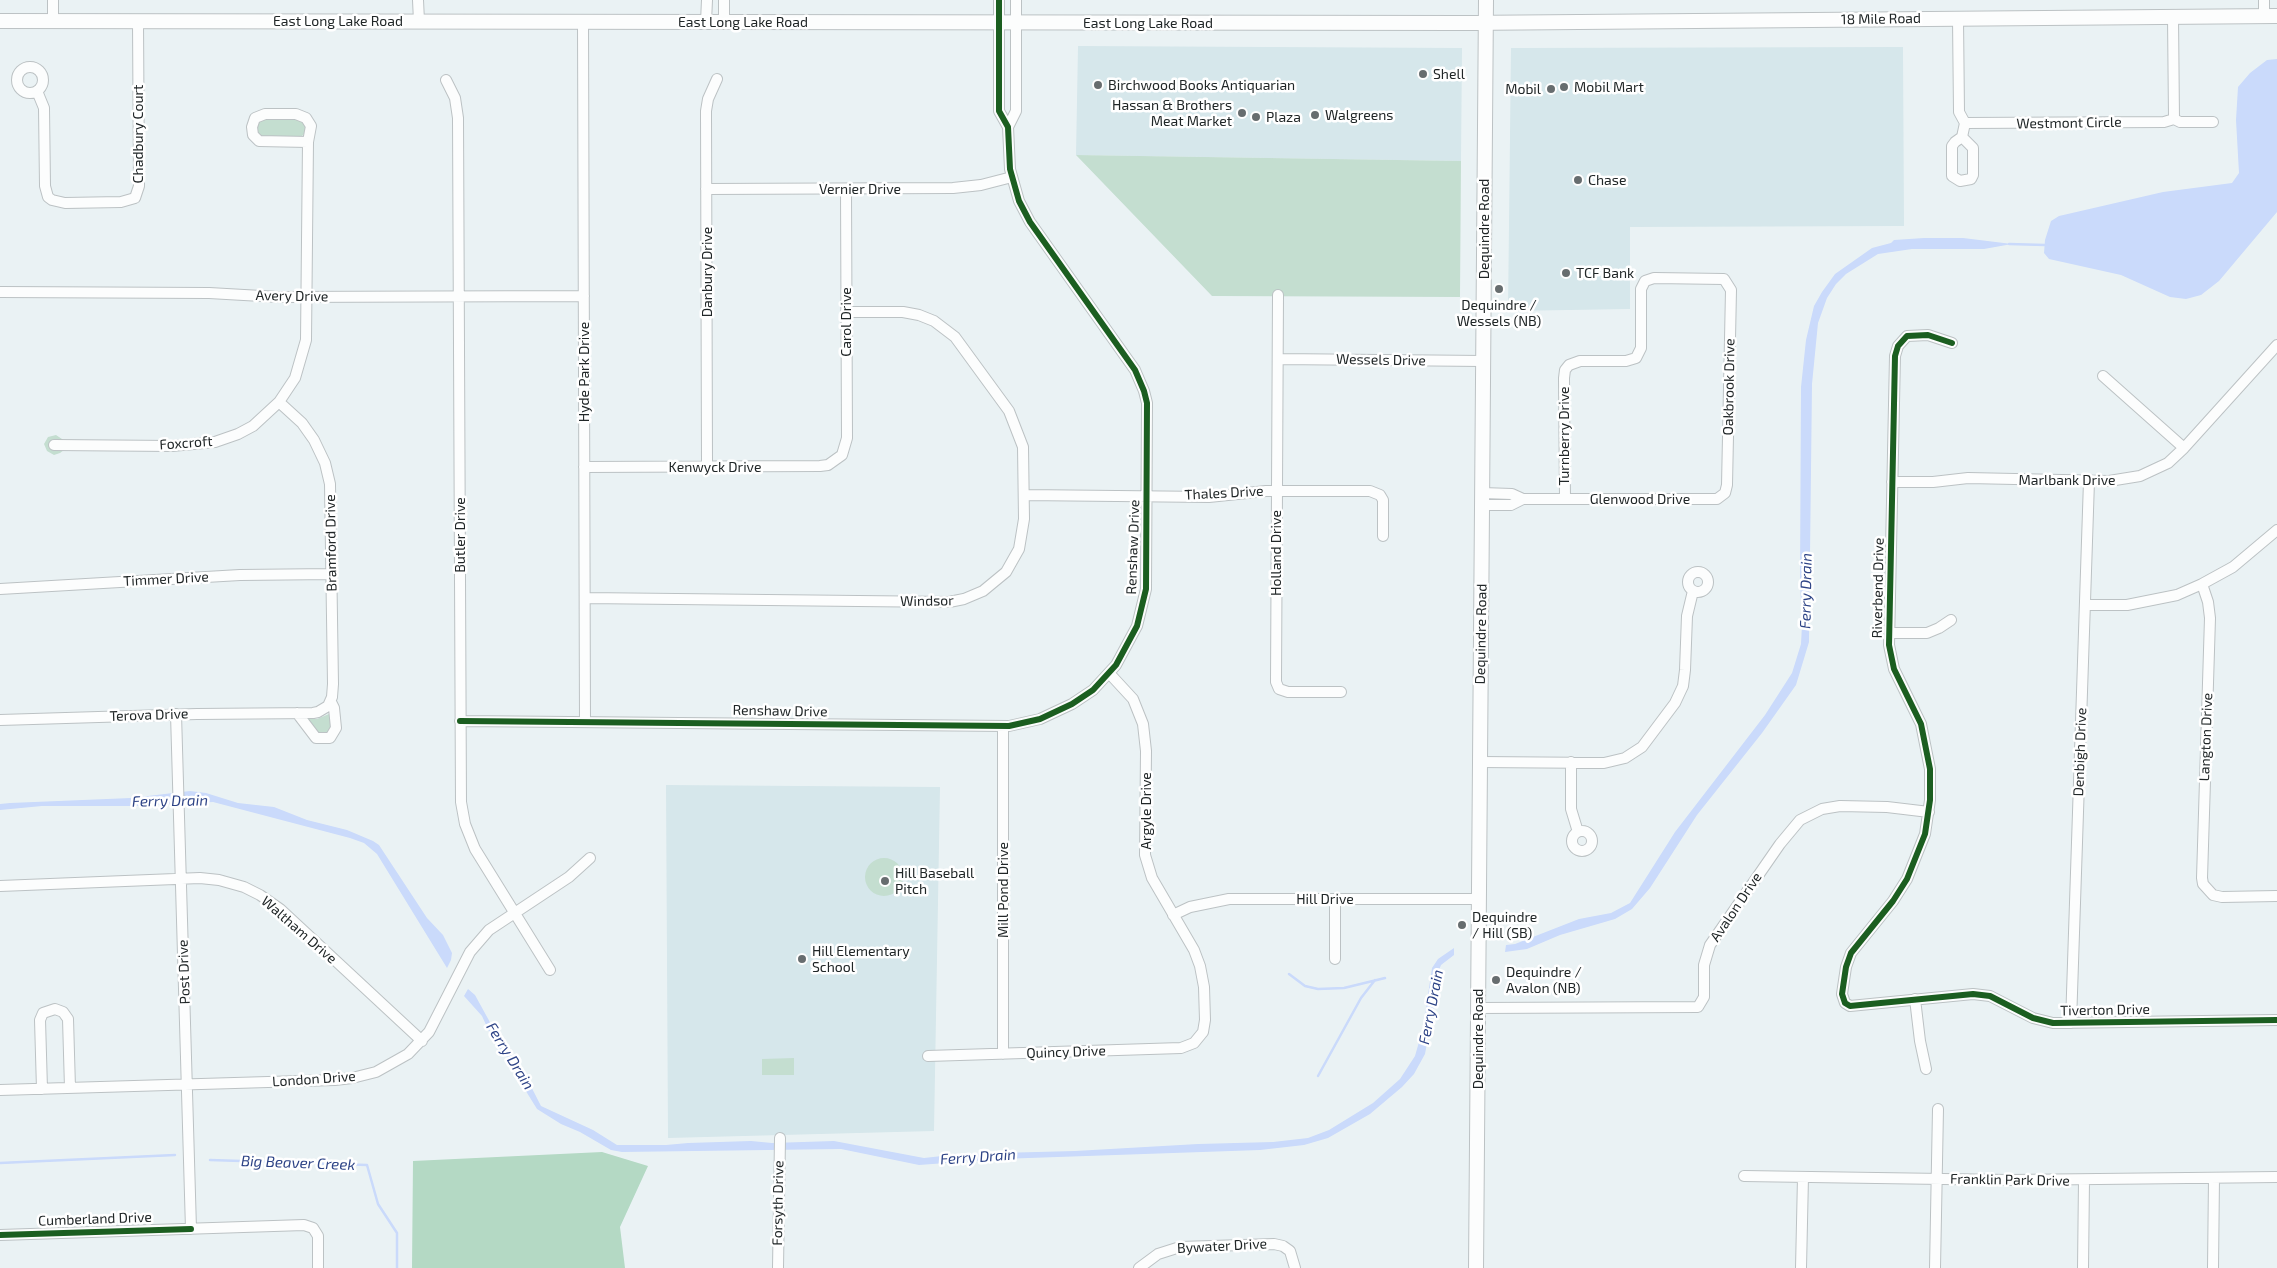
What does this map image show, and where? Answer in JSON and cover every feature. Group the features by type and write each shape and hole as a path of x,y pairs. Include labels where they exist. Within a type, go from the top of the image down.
{"main road":[{"name":"Dequindre Road","path":"1476,1268 1486,0"},
{"name":"18 Mile Road","path":"1486,23 2270,16"},
{"name":"East Long Lake Road","path":"0,21 1486,23"}],"street":[{"path":"53,0 53,21"},
{"path":"418,0 418,22"},
{"path":"706,22 707,0"},
{"path":"724,0 724,22"},
{"name":"Renshaw Drive","path":"460,721 1003,726 1035,720 1059,712 1093,690 1121,658 1132,638 1144,605 1147,575 1148,410 1139,377 1030,222 1019,201 1012,177 1008,128 1000,111 999,0"},
{"name":"Renshaw Drive","path":"1008,128 1016,111 1016,0"},
{"path":"2264,0 2270,16"},
{"path":"2173,16 2174,120"},
{"path":"1958,19 1958,112 1965,123 1962,137"},
{"name":"Chadbury Court","path":"37,91 44,108 45,186 48,197 65,203 121,202 135,198 139,186 138,21"},
{"name":"Hyde Park Drive","path":"583,22 585,722"},
{"name":"Danbury Drive","path":"707,466 706,111 708,99 717,79"},
{"name":"Butler Drive","path":"446,80 455,98 458,118 460,791 465,824 475,849 550,970"},
{"name":"Foxcroft","path":"54,445 182,445 215,442 238,434 253,426 280,402 295,378 303,355 307,325 308,142 311,126 306,118 301,115 265,114 259,115 253,122 252,132 259,141 308,142"},
{"name":"Westmont Circle","path":"1965,123 2164,122 2174,120 2180,122 2214,122"},
{"name":"Vernier Drive","path":"706,189 953,188 981,185 1012,177"},
{"name":"Carol Drive","path":"842,455 847,438 846,189"},
{"name":"Turnberry Drive","path":"1564,499 1564,378 1569,365 1580,361 1626,361 1636,358 1641,348 1641,289 1645,281 1654,278 1720,278 1726,282"},
{"name":"Oakbrook Drive","path":"1725,493 1727,486 1731,290 1726,282"},
{"name":"Avery Drive","path":"0,292 209,292 307,297 584,296"},
{"name":"Holland Drive","path":"1278,295 1275,677 1279,689 1288,692 1341,692"},
{"name":"Windsor","path":"585,598 937,602 964,599 992,585 1011,565 1023,535 1024,456 1021,439 1009,411 955,337 934,321 911,313 846,312"},
{"name":"Riverbend Drive","path":"1850,1006 1845,1004 1842,994 1847,961 1854,947 1893,901 1907,880 1922,847 1929,812 1930,778 1918,715 1894,669 1889,645 1895,356 1898,346 1907,336 1915,334 1933,336 1952,343"},
{"name":"Marlbank Drive","path":"1892,482 1933,482 1968,478 2089,482 2117,481 2140,476 2168,463 2184,448 2277,345"},
{"name":"Wessels Drive","path":"1278,359 1484,361"},
{"path":"2103,376 2184,448"},
{"name":"Bramford Drive","path":"280,402 306,427 319,447 325,463 331,495 333,684 331,702 334,708 336,728 330,738 316,738 297,714"},
{"name":"Kenwyck Drive","path":"584,467 820,466 828,465 842,455"},
{"name":"Denbigh Drive","path":"2070,1023 2089,482"},
{"name":"Thales Drive","path":"1024,495 1209,497 1277,491 1376,492 1383,500 1383,536"},
{"name":"Glenwood Drive","path":"1482,499 1511,505 1524,499 1716,499 1725,493"},
{"path":"2085,605 2144,602 2177,594 2202,584 2247,557 2277,530"},
{"name":"Timmer Drive","path":"0,589 240,575 332,574"},
{"name":"Langton Drive","path":"2202,584 2208,602 2210,618 2202,878 2207,890 2213,895 2222,897 2277,896"},
{"path":"1480,762 1604,763 1625,758 1642,747 1675,702 1683,686 1687,616 1693,590"},
{"path":"1890,634 1927,633 1951,620"},
{"name":"Argyle Drive","path":"1109,673 1133,699 1143,724 1146,751 1146,855 1152,878 1194,950 1200,966 1204,987 1205,1013 1205,1026 1201,1036"},
{"name":"Terova Drive","path":"0,720 176,714 297,714 318,712 331,702"},
{"name":"Post Drive","path":"176,714 191,1229"},
{"name":"Mill Pond Drive","path":"1003,726 1004,1054"},
{"path":"1571,762 1571,809 1578,832"},
{"name":"Avalon Drive","path":"1478,1008 1698,1008 1704,997 1704,965 1710,945 1780,844 1800,820 1822,809 1840,806 1882,806 1929,812"},
{"name":"London Drive","path":"0,1090 352,1078 385,1068 408,1054 422,1041 436,1021 463,964 475,945 489,930 569,877 590,858"},
{"name":"Waltham Drive","path":"0,886 181,879 208,879 230,882 251,890 273,903 422,1041"},
{"name":"Hill Drive","path":"1173,914 1190,907 1229,899 1479,899"},
{"path":"1335,899 1335,959"},
{"name":"Tiverton Drive","path":"1850,1006 1980,994 1999,1000 2043,1021 2070,1023 2277,1020"},
{"path":"1915,1000 1920,1041 1926,1069"},
{"path":"42,1089 40,1020 43,1013 51,1009 63,1012 68,1019 70,1088"},
{"name":"Quincy Drive","path":"928,1056 1181,1048 1191,1046 1201,1036"},
{"path":"1935,1268 1938,1110"},
{"name":"Forsyth Drive","path":"778,1268 780,1139"},
{"name":"Franklin Park Drive","path":"1744,1176 2084,1180 2277,1177"},
{"path":"1801,1268 1803,1177"},
{"path":"2213,1268 2214,1178"},
{"path":"2082,1268 2084,1180"},
{"name":"Cumberland Drive","path":"0,1235 304,1225 313,1228 318,1240 318,1268"},
{"name":"Bywater Drive","path":"1139,1268 1158,1254 1180,1247 1274,1244 1283,1246 1290,1251 1294,1260 1294,1268"}],"shaded area":[{"path":"1078,46 1462,48 1461,161 1076,155"},
{"path":"1903,47 1904,226 1630,227 1630,309 1508,311 1511,48"},
{"name":"Hill Elementary School","path":"666,785 940,787 934,1131 668,1138"}],"green space":[{"path":"262,118 298,118 307,127 306,132 300,138 263,137 258,134 256,124"},
{"path":"1076,155 1461,161 1460,297 1212,296"},
{"path":"56,435 68,443 68,447 54,455 47,451 44,444 48,437"},
{"path":"329,714 333,724 330,733 319,734 307,719 317,719"},
{"name":"Hill Baseball Pitch","path":"884,858 897,864 903,877 897,890 884,896 871,890 865,877 871,864"},
{"path":"794,1058 794,1075 762,1075 762,1059"},
{"path":"602,1152 648,1166 620,1227 625,1268 412,1268 413,1161"}],"water":[{"path":"2277,59 2277,212 2219,281 2201,295 2186,299 2170,297 2121,275 2049,259 2044,253 2045,240 2051,221 2059,216 2163,192 2232,183 2239,173 2236,120 2238,87 2250,73 2267,60"},
{"name":"Ferry Drain","path":"1963,238 2012,244 1984,249 1912,249 1878,254 1846,274 1836,284 1827,298 1818,323 1812,384 1809,642 1796,685 1762,733 1697,815 1650,888 1632,909 1615,919 1560,935 1527,949 1505,952 1506,945 1515,944 1579,919 1611,913 1630,903 1675,832 1765,715 1792,673 1801,644 1802,625 1800,580 1801,387 1806,340 1814,306 1835,274 1872,248 1891,243 1894,240"},
{"name":"Ferry Drain","path":"190,791 206,793 238,803 274,807 307,820 347,830 379,845 427,918 443,935 452,953 447,968 377,854 364,843 350,838 213,802 142,806 42,806 0,810 0,804 10,803 131,798"},
{"name":"Ferry Drain","path":"1454,948 1454,955 1441,965 1439,970 1425,1054 1414,1074 1402,1087 1370,1114 1328,1138 1304,1145 1260,1150 1000,1159 919,1165 841,1149 622,1152 611,1150 537,1109 524,1088 513,1062 497,1049 482,1016 464,996 468,989 475,995 503,1046 517,1059 541,1106 593,1130 617,1145 751,1141 772,1143 834,1141 924,1158 960,1154 1273,1142 1308,1138 1329,1130 1373,1103 1400,1079 1415,1056 1423,1028 1432,968 1438,959"}],"waterway":[{"path":"2009,244 2045,245"},
{"path":"1289,974 1305,986 1318,989 1344,988 1385,978"},
{"path":"1318,1076 1361,998 1375,980"},
{"name":"Big Beaver Creek","path":"0,1163 175,1155"},
{"name":"Big Beaver Creek","path":"210,1160 367,1165 378,1204 397,1233 397,1268"}],"cycle path":[{"path":"460,721 1009,726 1040,719 1072,704 1093,690 1116,665 1137,626 1146,589 1147,403 1135,370 1030,222 1019,201 1010,169 1008,127 999,111 999,0"},
{"path":"1952,343 1928,335 1907,336 1898,346 1895,356 1889,645 1894,669 1921,724 1930,769 1930,800 1925,834 1907,879 1893,901 1851,953 1846,967 1842,994 1845,1003 1850,1006 1973,994 1990,996 2033,1018 2053,1023 2277,1020"},
{"path":"0,1235 191,1229"}],"place":[{"name":"Shell","path":"1423,74"},
{"name":"Birchwood Books Antiquarian","path":"1098,85"},
{"name":"Mobil Mart","path":"1564,87"},
{"name":"Mobil","path":"1551,89"},
{"name":"Hassan & Brothers Meat Market","path":"1242,113"},
{"name":"Walgreens","path":"1315,115"},
{"name":"Plaza","path":"1256,117"},
{"name":"Chase","path":"1578,180"},
{"name":"TCF Bank","path":"1566,273"},
{"name":"Dequindre / Wessels (NB)","path":"1499,289"},
{"name":"Hill Baseball Pitch","path":"885,881"},
{"name":"Dequindre / Hill (SB)","path":"1462,925"},
{"name":"Hill Elementary School","path":"802,959"},
{"name":"Dequindre / Avalon (NB)","path":"1496,980"}]}
